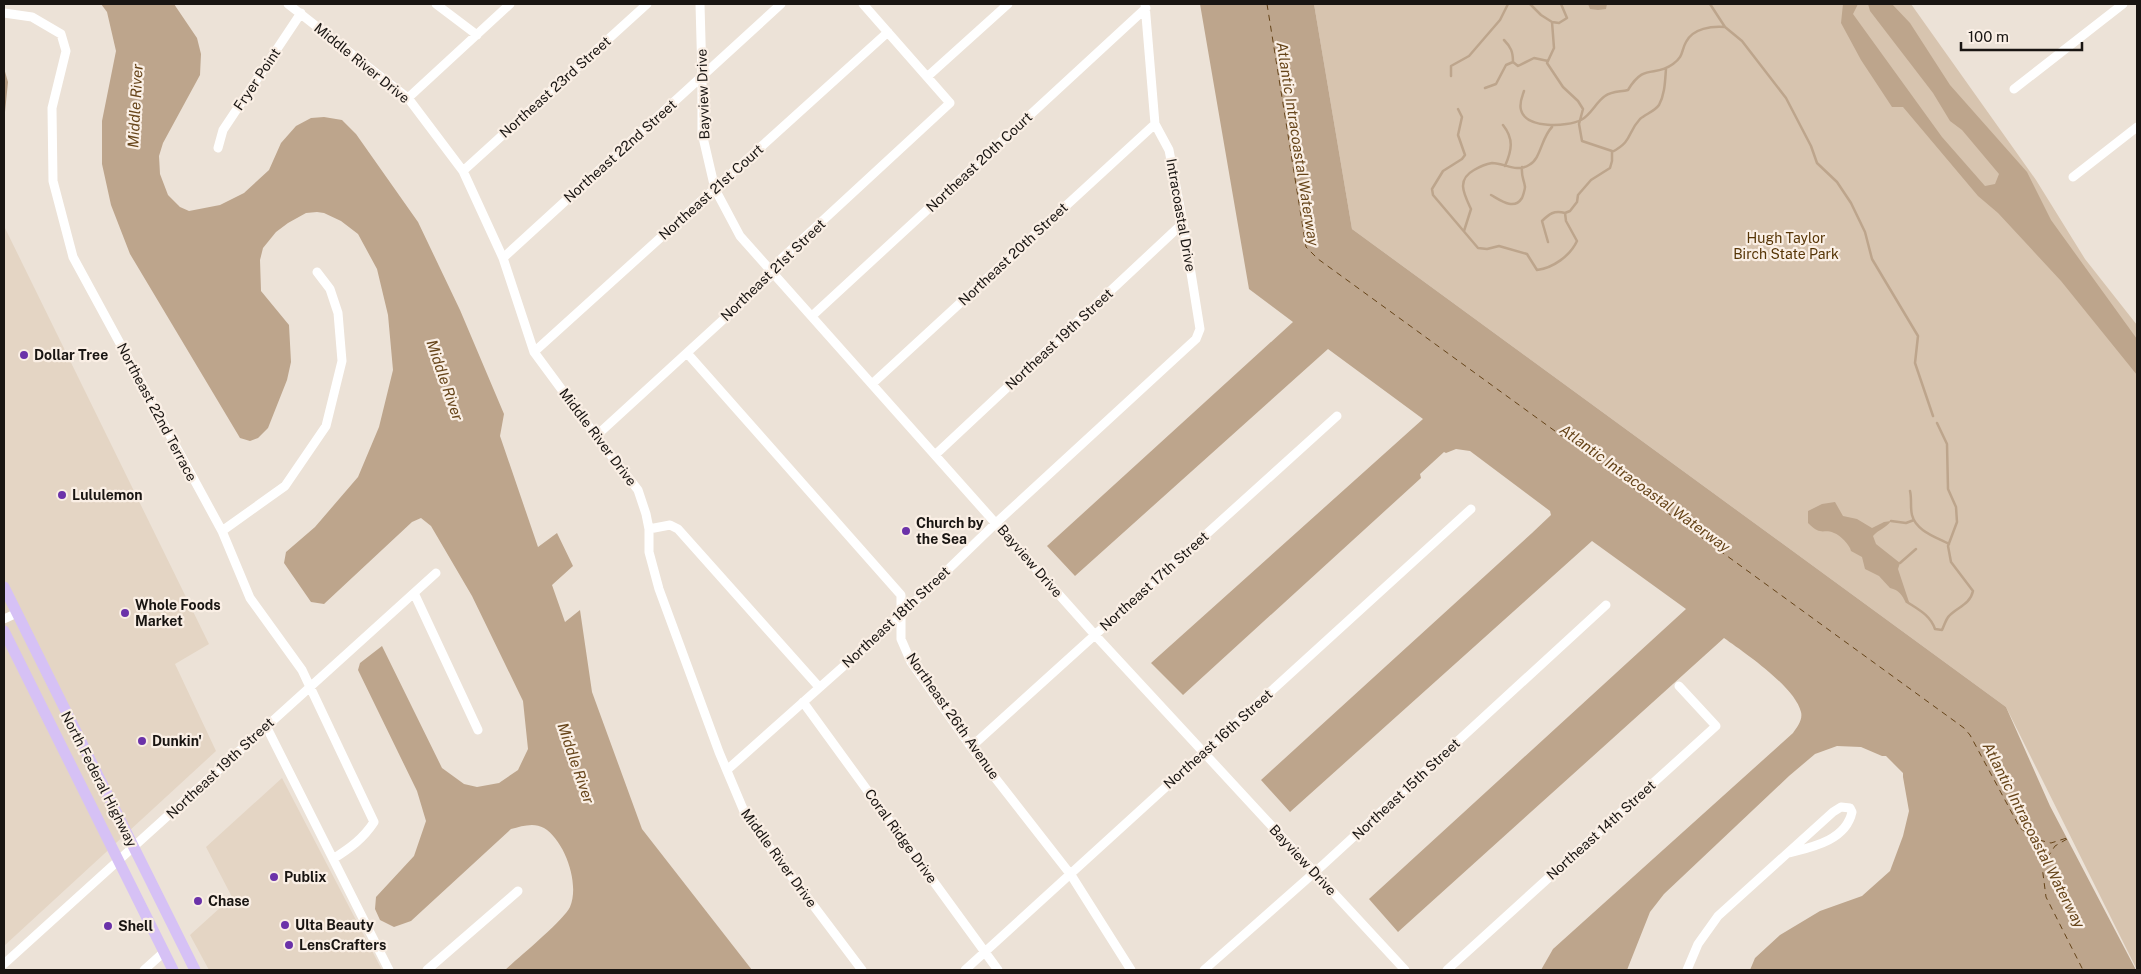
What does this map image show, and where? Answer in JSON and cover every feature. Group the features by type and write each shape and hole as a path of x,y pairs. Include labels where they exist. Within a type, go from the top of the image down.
{"main road":[{"name":"North Federal Highway","path":"4,587 194,970"},
{"name":"North Federal Highway","path":"4,630 173,970"}],"street":[{"name":"Middle River Drive","path":"288,4 408,98 463,171 503,258 534,352 638,490 646,514 649,529 649,552 659,589 746,816 862,970"},
{"path":"436,4 476,35"},
{"path":"408,98 510,4"},
{"name":"Northeast 23rd Street","path":"463,171 647,4"},
{"name":"Bayview Drive","path":"700,4 702,134 715,189 740,236 1095,635 1406,970"},
{"name":"Northeast 22nd Street","path":"503,258 781,4"},
{"path":"867,5 927,77 1008,4"},
{"path":"2014,89 2123,4"},
{"name":"Intracoastal Drive","path":"1146,6 1154,124 1169,150 1200,330 1196,339"},
{"name":"Northeast 20th Court","path":"812,316 1146,6"},
{"name":"Northeast 22nd Terrace","path":"4,13 32,17 61,34 66,52 52,108 53,181 73,257 222,531 250,598 302,670 374,822 355,845 333,859"},
{"name":"Fryer Point","path":"218,148 222,130 301,13"},
{"name":"Northeast 21st Court","path":"534,352 888,32"},
{"name":"Northeast 21st Street","path":"596,436 773,274 780,260 950,103 927,77"},
{"name":"Northeast 20th Street","path":"872,384 1154,124"},
{"path":"2073,176 2137,127"},
{"name":"Northeast 19th Street","path":"934,455 1183,223"},
{"path":"222,531 285,486 326,426 342,361 338,313 330,289 317,272"},
{"name":"Northeast 18th Street","path":"727,770 900,616 996,523 1196,339"},
{"name":"Northeast 26th Avenue","path":"687,353 901,595 901,639 911,662 971,746 1071,875 1131,970"},
{"name":"Northeast 17th Street","path":"971,746 1337,416"},
{"name":"Northeast 16th Street","path":"966,970 1203,752 1471,510"},
{"path":"649,529 670,525 678,528 819,687"},
{"name":"Northeast 19th Street","path":"4,964 436,573"},
{"path":"414,593 478,730"},
{"name":"Northeast 15th Street","path":"1204,970 1315,872 1606,605"},
{"path":"4,619 17,613"},
{"name":"Northeast 14th Street","path":"1447,970 1716,726 1679,686"},
{"name":"Coral Ridge Drive","path":"803,702 998,970"},
{"path":"266,726 389,970"},
{"path":"1687,970 1698,944 1718,916 1833,812 1841,807 1850,808 1852,812 1850,819 1841,830 1823,844 1789,853"},
{"path":"427,970 518,891"},
{"path":"144,970 164,952"}],"shaded area":[{"path":"4,226 209,644 175,664 216,751 4,946"},
{"path":"282,778 382,970 209,970 190,935 232,897 206,847"}],"green space":[{"name":"Hugh Taylor Birch State Park","path":"1314,4 1911,4 2036,180 2085,259 2137,325 2137,970 2006,707 1352,229"}],"water":[{"name":"Middle River","path":"101,4 174,4 197,38 201,54 200,75 163,143 159,156 160,174 168,195 180,207 189,211 220,205 244,193 269,170 281,143 296,126 311,118 324,117 342,120 356,134 418,222 460,310 504,414 500,436 538,547 557,533 573,566 552,585 565,622 580,610 592,692 642,829 752,970 505,970 559,921 570,907 573,898 572,875 564,853 552,834 536,825 511,829 411,921 394,927 380,920 375,909 376,897 414,856 426,821 417,791 358,670 360,663 382,646 442,768 464,784 477,787 499,783 518,770 528,749 523,701 472,596 431,526 421,518 412,522 324,604 311,602 284,563 286,552 315,527 358,477 379,427 393,370 388,315 377,269 358,234 341,221 324,213 306,213 288,223 276,232 263,248 260,260 261,291 289,325 291,362 287,380 268,428 258,438 250,441 240,438 130,254 111,205 102,164 102,121 116,51 107,12"},
{"name":"Atlantic Intracoastal Waterway","path":"1200,4 1314,4 1352,229 2006,707 2050,806 2136,970 1750,970 1755,958 1780,935 1820,911 1862,896 1890,871 1903,836 1909,811 1903,773 1886,756 1861,747 1837,746 1815,754 1789,776 1664,894 1650,912 1627,970 1541,970 1553,949 1793,733 1799,723 1801,712 1797,702 1789,692 1768,671 1724,638 1398,932 1369,899 1686,609 1592,541 1290,812 1261,780 1532,533 1551,515 1550,511 1470,451 1456,449 1444,452 1420,474 1421,478 1183,695 1151,663 1423,419 1328,349 1075,576 1047,546 1293,322 1249,289"},
{"path":"1588,4 1607,4 1606,9 1598,10 1590,9"},
{"path":"1843,4 1858,4 1853,14 1942,137 1985,186 1995,184 1999,174 1962,130 1950,121 1933,93 1870,11 1868,4 1892,4 1910,23 1950,85 2027,172 2051,220 2137,339 2137,375 2061,281 1998,213 1978,196 1903,107 1892,107 1861,60 1841,23"},
{"path":"4,68 8,82 4,122"},
{"path":"1835,502 1843,516 1857,519 1872,528 1891,521 1873,536 1876,544 1900,563 1898,569 1909,602 1906,603 1900,593 1890,588 1879,576 1865,569 1862,557 1851,551 1847,543 1839,536 1830,532 1816,530 1808,523 1808,511 1822,504"}],"waterway":[{"path":"1451,76 1451,66 1469,56 1500,20 1508,4"},
{"path":"1530,4 1541,15 1552,22 1554,48 1547,63 1563,87 1578,101 1583,109 1579,124 1582,141 1612,151"},
{"path":"1552,22 1559,23 1567,18 1561,4"},
{"path":"1710,4 1725,27 1742,41 1786,98 1811,146 1817,163 1837,182 1851,203 1865,232 1872,259 1918,336 1915,363 1933,416"},
{"path":"1524,91 1521,110 1524,116 1531,121 1548,125 1575,122 1585,118 1608,94 1628,90 1634,81 1645,73 1660,70 1673,64 1679,58 1686,42 1693,34 1703,29 1725,27"},
{"path":"1504,40 1511,50 1513,62 1518,66 1534,58 1548,61"},
{"path":"1485,88 1496,84 1506,65 1513,62"},
{"path":"1612,152 1627,140 1640,119 1659,105 1664,92 1666,69"},
{"path":"1458,109 1462,117 1458,135 1465,155 1443,171 1432,189 1433,195 1478,248 1487,249 1499,246 1527,254 1537,270 1549,267 1560,260 1574,246 1577,241 1566,221 1565,213 1570,211 1577,202 1578,195 1591,180 1610,168 1612,152"},
{"path":"1503,125 1507,130 1511,145 1505,166"},
{"path":"1464,231 1471,209 1463,188 1463,183 1468,174 1492,163 1515,168 1529,165 1536,158 1545,137 1552,127"},
{"path":"1491,195 1503,202 1511,204 1519,202 1525,188 1522,167"},
{"path":"1548,242 1542,221 1552,213 1565,213"},
{"path":"1907,602 1927,616 1935,629 1942,630 1948,617 1969,600 1973,591 1951,562 1948,546 1957,522 1956,507 1948,489 1947,444 1937,423"},
{"path":"1910,491 1914,521 1927,533 1949,544"},
{"path":"1891,521 1906,523 1914,520"},
{"path":"1900,563 1916,549"}],"ferry route":[{"path":"1267,4 1306,247 1318,259 1964,728 1970,735 2020,828 2035,839 2051,843 2070,837"},
{"path":"2067,839 2055,846 2042,866 2046,897 2083,970"}],"place":[{"name":"Dollar Tree","path":"24,355"},
{"name":"Lululemon","path":"62,495"},
{"name":"Church by the Sea","path":"906,531"},
{"name":"Whole Foods Market","path":"125,613"},
{"name":"Dunkin'","path":"142,741"},
{"name":"Publix","path":"274,877"},
{"name":"Chase","path":"198,901"},
{"name":"Ulta Beauty","path":"285,925"},
{"name":"Shell","path":"108,926"},
{"name":"LensCrafters","path":"289,945"}]}
